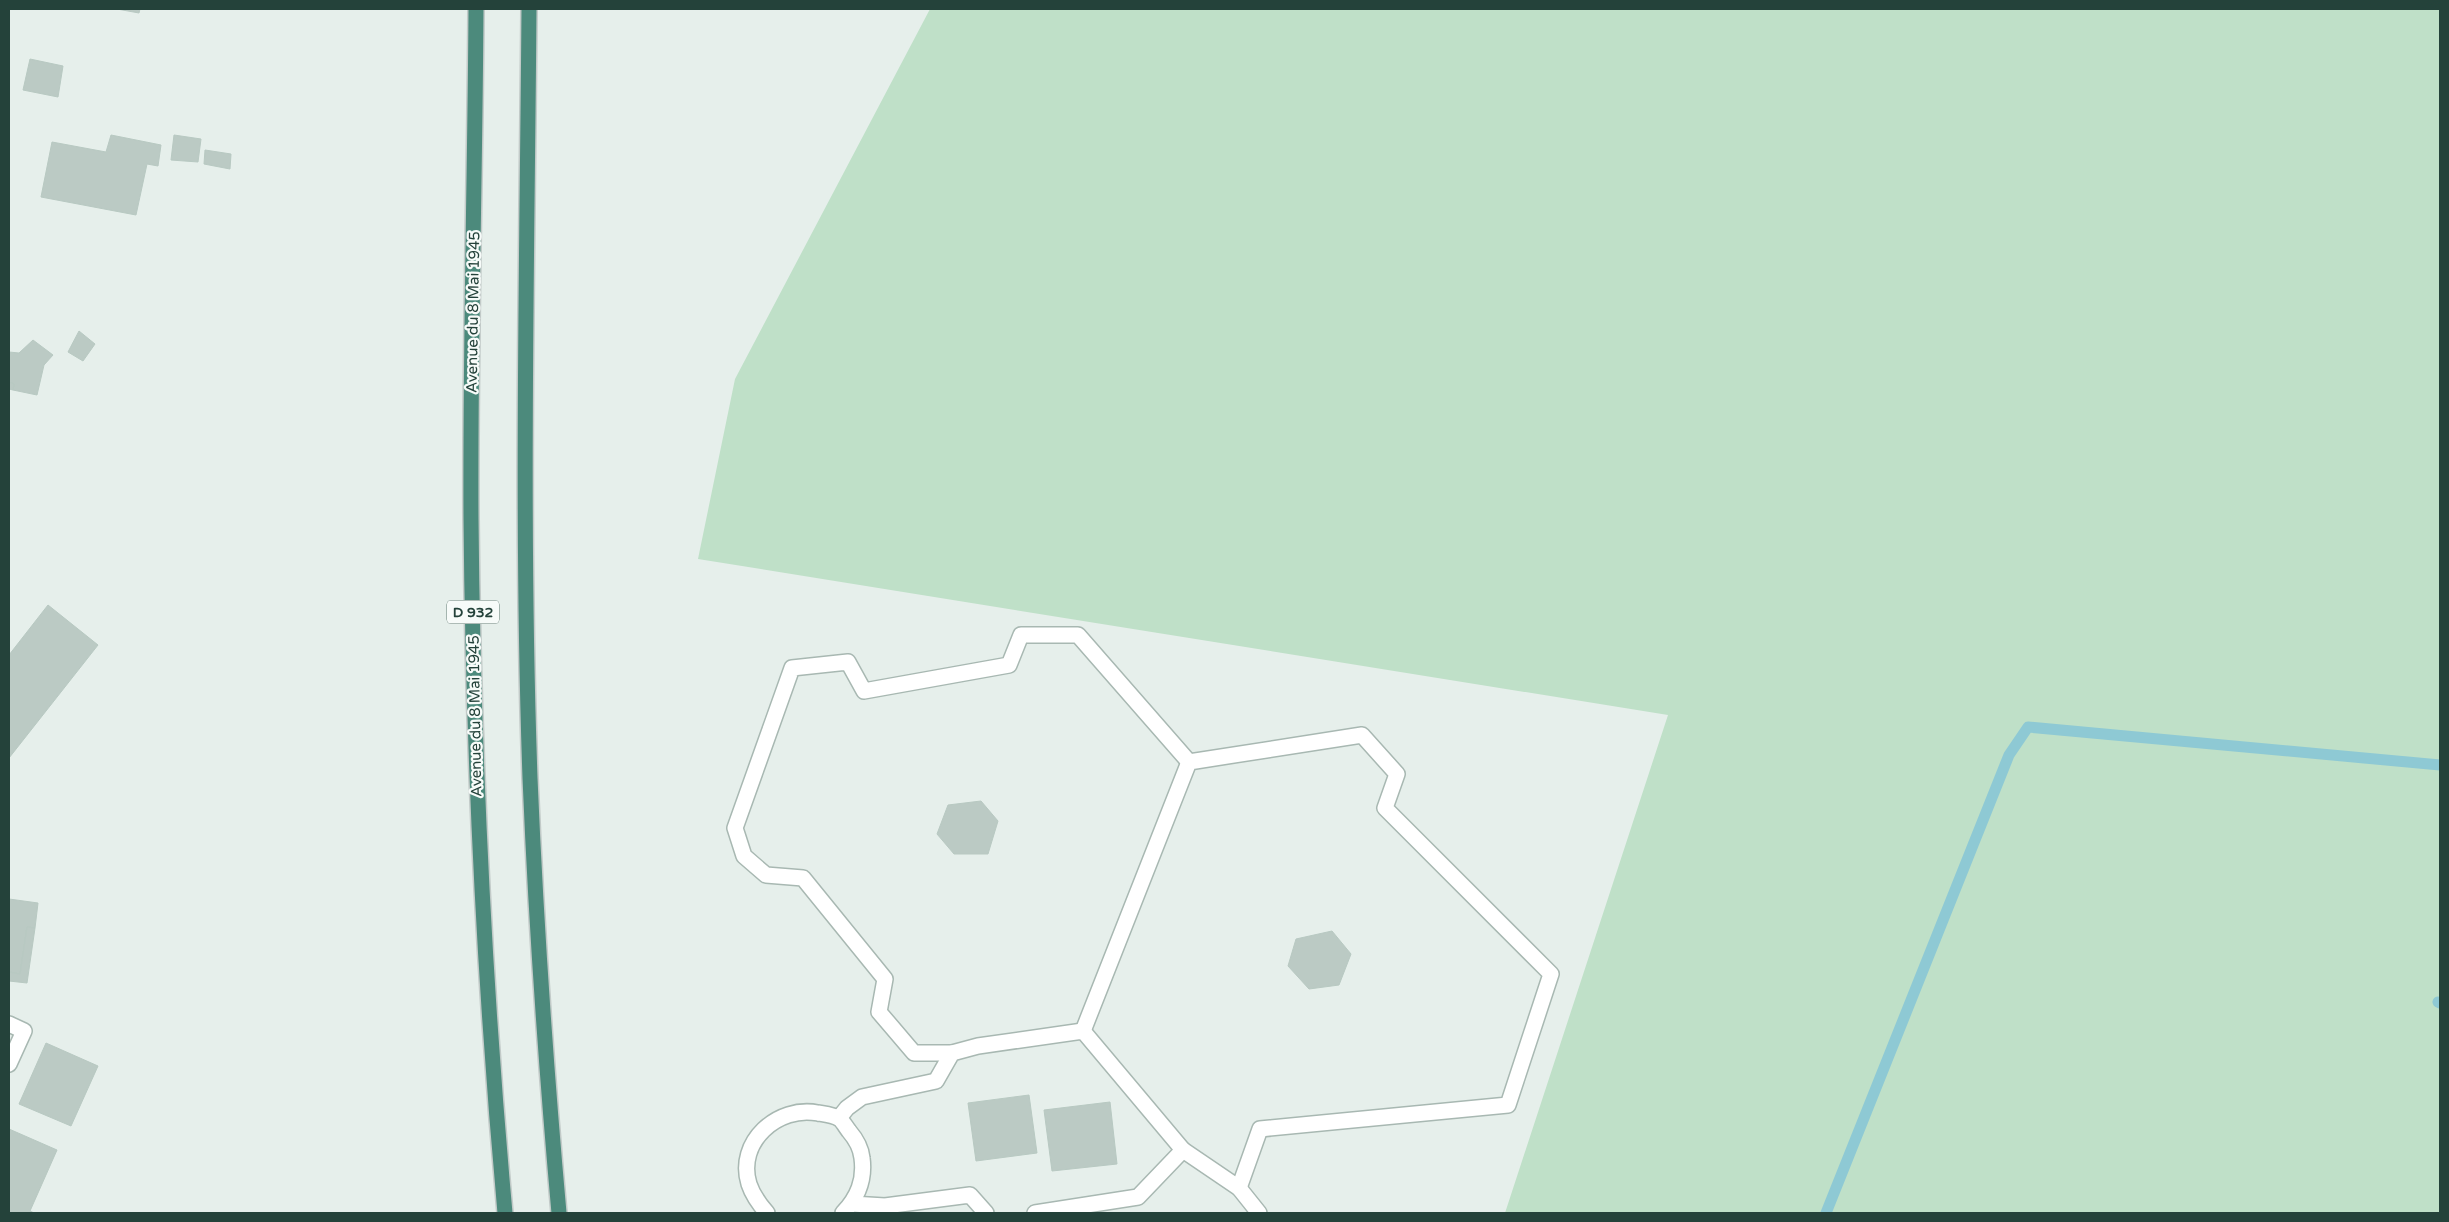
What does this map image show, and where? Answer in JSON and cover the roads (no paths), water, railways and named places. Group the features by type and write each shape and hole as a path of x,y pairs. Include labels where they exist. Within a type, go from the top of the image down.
{"highway":[{"name":"Avenue du 8 Mai 1945","path":"476,9 472,498 474,662 485,954 505,1213"},
{"path":"529,9 526,415 530,758 546,1068 559,1213"}],"lane":[{"path":"1083,1031 978,1046 952,1053 914,1053 879,1012 885,979 803,878 766,875 744,856 735,828 792,668 848,662 864,691 1008,665 1021,635 1078,635 1189,762"},
{"path":"1189,762 1362,735 1397,774 1385,808 1551,974 1508,1105 1384,1115 1260,1129 1238,1188"},
{"path":"1083,1031 1189,762"},
{"path":"9,1024 24,1031 9,1064"},
{"path":"1083,1031 1184,1150 1238,1188 1259,1213"},
{"path":"839,1118 847,1108 862,1097 936,1081 952,1053"},
{"path":"767,1213 755,1199 749,1183 747,1165 751,1148 760,1132 774,1121 790,1113 807,1111 839,1118 853,1136 861,1152 864,1170 860,1188 848,1208 886,1209 970,1196 986,1213"},
{"path":"1035,1213 1138,1197 1184,1150"}],"waterway":[{"path":"1826,1213 2009,755 2028,727 2440,765"}]}
